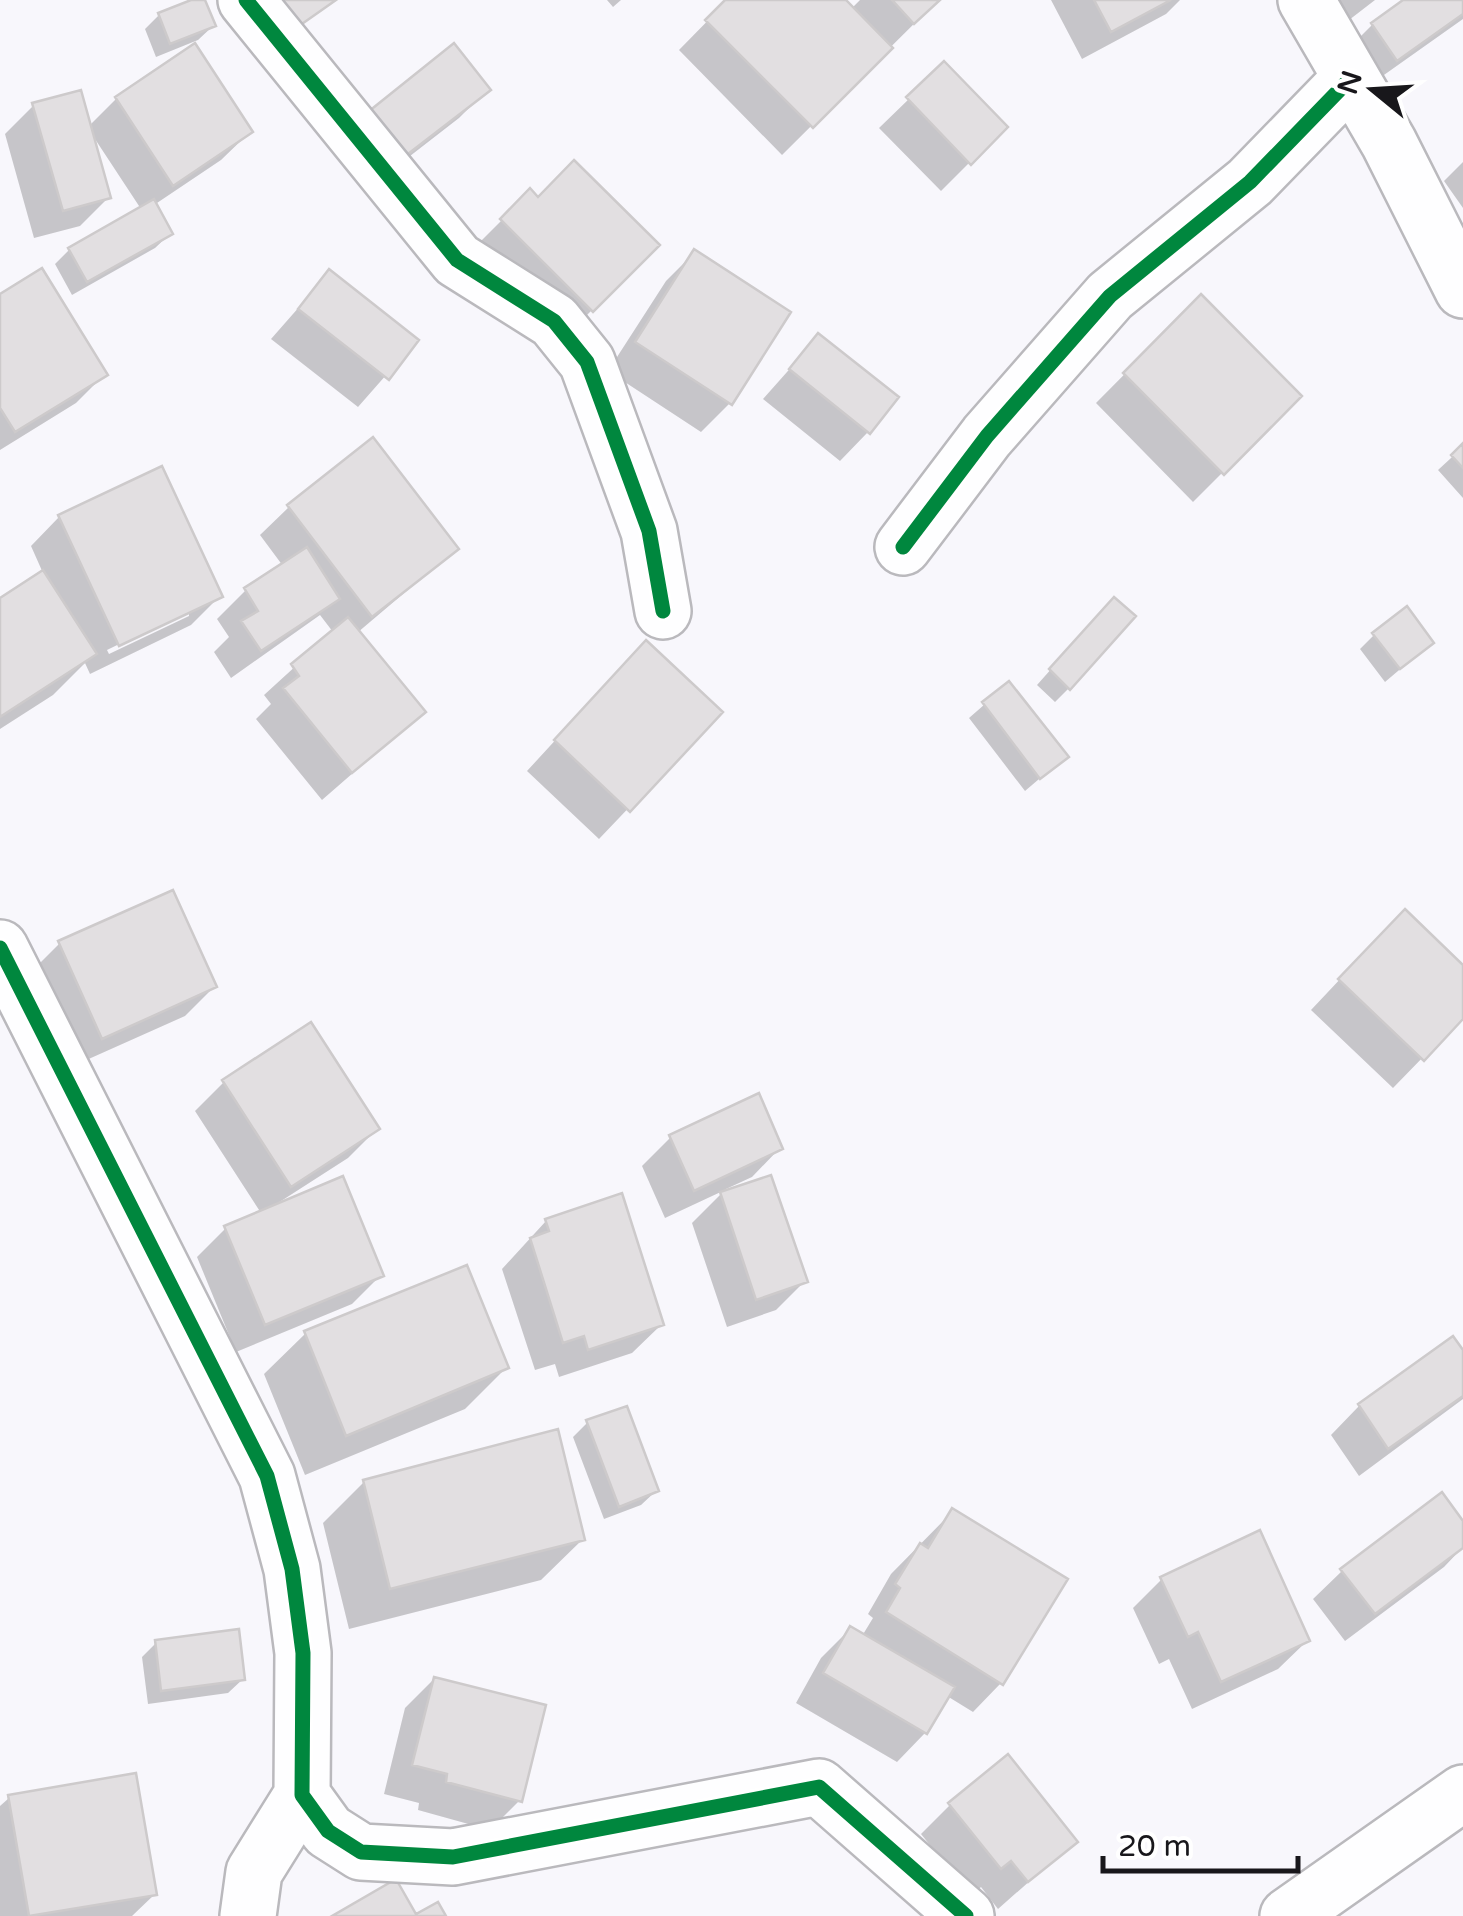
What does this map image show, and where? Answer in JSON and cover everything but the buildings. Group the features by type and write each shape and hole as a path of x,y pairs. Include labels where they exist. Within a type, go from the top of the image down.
{"street":[{"path":"246,0 457,260 554,321 587,362 649,531 663,612"},
{"path":"1306,0 1352,78 1463,290"},
{"path":"903,547 987,436 1110,296 1250,182 1352,78"},
{"path":"0,948 267,1476 292,1569 303,1654 302,1795 254,1872 248,1916"},
{"path":"302,1795 328,1830 361,1852 453,1858 819,1787 966,1916"},
{"path":"1288,1916 1463,1793"}],"cycle path":[{"path":"246,0 457,260 554,321 587,362 649,531 663,611"},
{"path":"903,547 987,436 1110,296 1250,182 1351,78"},
{"path":"0,948 267,1476 292,1569 303,1653 302,1795 328,1831 361,1852 453,1857 819,1787 966,1916"}]}
